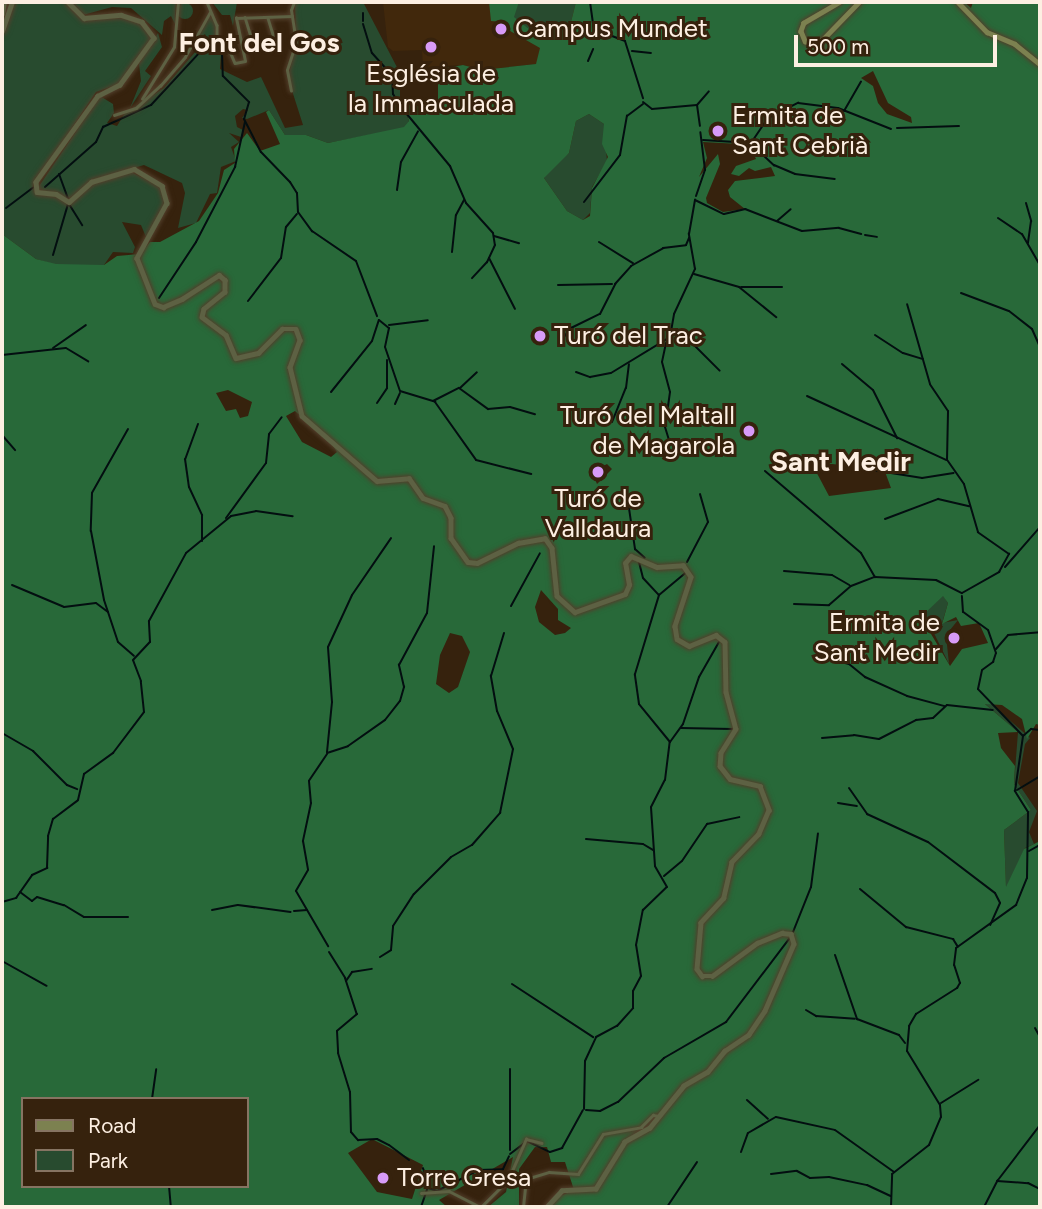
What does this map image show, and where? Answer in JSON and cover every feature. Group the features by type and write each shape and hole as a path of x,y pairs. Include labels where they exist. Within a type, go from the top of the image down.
{"main road":[{"path":"842,2 803,25 803,38 818,44 859,2"},
{"path":"964,5 992,34 1016,44 1040,64"}],"street":[{"path":"2,14 4,2"},
{"path":"2,31 12,2"},
{"path":"68,2 84,18 121,15 142,22 151,29 154,38 120,85 98,96 37,181 36,189 69,202 91,182 134,169 162,186 167,203 138,261 159,306 188,296 215,275 223,277 225,292 204,309 204,321 226,335 233,355 241,359 258,353 282,329 297,330 300,342 290,367 304,418 376,480 409,478 423,498 445,506 452,518 451,538 468,562 477,563 518,543 545,538 553,551 557,596 575,612 625,594 625,563 633,555 657,567 681,565 690,570 676,637 688,646 714,635 724,640 726,692 736,729 722,750 720,766 730,779 760,786 769,806 759,835 732,862 726,895 701,923 697,969 702,976 712,976 757,943 782,933 791,934 794,942 752,1030 708,1072 684,1086 648,1129 625,1142 596,1188 562,1191 547,1207"},
{"path":"114,115 136,108 174,47 178,2"},
{"path":"206,2 217,26 217,42 229,49 235,63 245,61 235,25 238,16 292,16"},
{"path":"291,92 287,71 296,42 292,16 295,2"},
{"path":"142,99 185,57 211,12"},
{"path":"244,17 253,43"},
{"path":"268,18 277,48"},
{"path":"818,44 824,50"},
{"path":"229,49 240,45"},
{"path":"523,1207 526,1179 549,1172 578,1174 603,1134 641,1127 653,1115 659,1116"},
{"path":"421,1194 449,1191 481,1207 508,1180 526,1139 542,1143"}],"shaded area":[{"name":"Campus Mundet","path":"383,2 612,2 536,64 482,70 463,65 423,67 422,50 393,51 388,47"}],"green space":[{"path":"14,2 66,2 82,19 127,18 145,25 152,38 119,84 96,92 33,186 40,195 55,195 68,204 88,186 131,172 161,187 165,205 146,237 141,225 122,222 135,247 133,253 113,252 104,265 56,265 36,259 2,234 2,35"},
{"path":"69,2 176,2 175,24 171,16 164,21 162,35 131,8 112,7 83,15"},
{"path":"212,2 237,2 233,26 230,15 222,15"},
{"path":"363,2 400,73 400,98 409,121 405,128 328,143 306,135 285,135 269,110 247,119 242,118 248,110 243,109 235,116 237,127 243,130 241,137 229,133 239,142 231,147 236,161 221,167 217,193 210,194 196,223 178,228 185,193 182,183 144,165 92,180 70,200 37,189 100,96 113,104 114,113 107,123 117,126 125,113 164,88 196,51 212,53 205,34 197,40 210,15 215,24 215,47 221,54 220,69 247,82 261,77 285,128 303,125 288,78 296,42 295,3"},
{"path":"489,2 519,2 514,17 529,29 570,26 576,2 964,2 971,8 973,2 1040,2 1040,725 1036,724 1027,739 1022,719 1002,705 985,704 1018,732 998,733 1001,748 1015,766 1014,784 1031,810 1004,830 1006,887 1024,849 1040,841 1040,1207 550,1207 560,1196 574,1190 565,1162 551,1162 547,1147 535,1147 519,1169 519,1207 488,1207 506,1192 513,1157 439,1200 447,1207 2,1207 2,234 36,259 56,264 104,265 117,256 140,254 150,242 160,242 199,221 218,193 224,170 235,163 234,149 247,133 260,151 280,144 266,112 269,110 285,135 306,135 328,143 404,127 409,121 404,104 438,109 438,75 445,68 463,65 482,70 536,64 540,48 503,27 503,22 491,21","holes":["873,71 888,103 911,117 912,123 887,114 878,103 873,86 861,78","589,114 604,124 602,144 608,157 592,188 590,216 583,220 567,211 544,178 569,153 576,121","703,142 740,144 737,150 749,144 756,159 736,166 731,174 739,176 749,168 755,171 771,167 775,176 735,181 728,190 730,197 745,209 723,212 707,203 706,198 720,164 718,154 699,177 707,158","228,390 252,402 248,416 240,418 236,409 226,411 216,393","295,411 331,443 337,452 331,457 302,442 286,416","811,462 884,469 891,488 829,496","607,464 612,469 597,484 592,472","541,590 558,609 558,620 571,628 565,633 555,635 539,622 535,607","943,596 948,603 942,624 956,617 961,626 979,623 988,643 962,649 950,666 921,617","450,633 462,636 470,652 458,687 449,693 436,684 440,655","372,1139 423,1165 412,1199 377,1192 348,1153"]},
{"path":"519,2 576,2 570,26 529,29 513,17"},
{"path":"182,3 188,3 193,11 191,17 182,19 177,14 177,8"},
{"path":"158,33 162,47 145,71 151,76 130,108 141,81 139,64"},
{"path":"589,114 604,124 607,161 592,187 590,213 583,220 567,211 544,178 547,170 569,153 576,121"},
{"path":"943,595 948,603 942,623 958,620 946,635 949,664 933,631 920,617"},
{"path":"984,703 991,704 1030,738 1025,744 1018,783 1037,811 1029,832 1034,844 1025,848 1006,889 1004,830 1031,810 1014,784 1018,732"}],"waterway":[{"path":"590,2 595,38 608,37"},
{"path":"363,13 363,21"},
{"path":"363,24 372,53 392,75 393,94 401,107 450,166 466,203 493,233 495,245 487,262 472,278"},
{"path":"612,36 625,41 643,98"},
{"path":"588,61 593,49"},
{"path":"632,51 651,53"},
{"path":"45,187 96,142 103,127 151,105 200,52"},
{"path":"222,53 223,76 249,102 244,119 261,152 290,182 297,193 298,212 312,231 356,261 377,316"},
{"path":"844,111 861,81"},
{"path":"697,105 709,91"},
{"path":"643,102 652,109 697,105 700,126"},
{"path":"703,140 751,143 768,118 798,103 838,108 891,129"},
{"path":"584,202 620,155 627,116 643,104"},
{"path":"159,298 196,242 235,167 245,122"},
{"path":"897,128 959,126"},
{"path":"397,190 401,162 418,131"},
{"path":"696,196 705,170 700,132"},
{"path":"750,143 774,165 795,174 835,179"},
{"path":"59,174 68,199"},
{"path":"6,208 33,188"},
{"path":"452,252 456,215 464,200"},
{"path":"576,372 590,377 611,373 670,337 674,314 695,269 689,234 695,200 724,214 745,209 802,231 839,228 861,234"},
{"path":"1026,203 1031,221 1028,243"},
{"path":"53,255 68,204"},
{"path":"69,204 82,225"},
{"path":"777,221 791,209"},
{"path":"248,301 281,258 286,227 297,214"},
{"path":"998,218 1022,234 1040,265"},
{"path":"865,235 877,237"},
{"path":"494,236 519,243"},
{"path":"563,338 571,328 600,314 615,284 631,266 663,248 686,245 689,238"},
{"path":"599,242 633,263"},
{"path":"489,258 515,309"},
{"path":"694,274 739,287 776,317"},
{"path":"558,285 612,284"},
{"path":"741,287 782,287"},
{"path":"961,293 1009,311 1032,329 1040,347"},
{"path":"765,471 861,553 875,577 936,580 962,593 999,572 1009,554 978,532 964,484 947,460 948,411 930,384 907,304"},
{"path":"331,392 372,341 379,320 389,328 385,347 400,391 435,402 476,460 531,474"},
{"path":"389,325 428,320"},
{"path":"53,348 86,325"},
{"path":"674,332 685,336 720,371"},
{"path":"875,335 903,353 923,359"},
{"path":"666,343 662,362 670,392 665,427 670,443"},
{"path":"2,355 66,348 88,361"},
{"path":"377,403 387,388 387,360"},
{"path":"612,422 626,388 629,364"},
{"path":"842,364 873,390 897,438"},
{"path":"460,388 477,372"},
{"path":"433,401 459,388 488,409 510,407 535,414"},
{"path":"395,404 400,393"},
{"path":"807,396 946,460"},
{"path":"226,518 266,463 269,434 282,417"},
{"path":"198,424 185,459 189,487 202,515 202,541"},
{"path":"128,429 92,493 91,531 104,600 118,642 134,656"},
{"path":"2,435 15,450"},
{"path":"866,469 922,478 954,473"},
{"path":"626,488 635,549 645,558"},
{"path":"687,562 708,522 700,494"},
{"path":"885,519 938,499 969,506"},
{"path":"2,902 16,898 32,875 47,868 48,836 53,819 78,800 84,774 113,753 144,712 141,681 133,660 150,642 149,621 186,553 231,516 256,511 293,516"},
{"path":"1005,567 1040,527"},
{"path":"327,752 332,702 328,647 352,595 391,538"},
{"path":"327,753 348,746 385,720 400,701 404,687 399,665 427,613 434,546"},
{"path":"511,606 540,553"},
{"path":"639,562 643,578 659,595"},
{"path":"784,571 832,575 849,585"},
{"path":"670,742 639,704 635,674 659,595 685,573"},
{"path":"794,604 829,605 851,586 875,577"},
{"path":"12,585 64,607 96,603 108,612"},
{"path":"891,1207 892,1174 929,1145 941,1117 940,1105 907,1051 909,1026 916,1014 957,988 960,983 954,965 956,948 1016,905 1027,878 1028,812 1015,791 1023,736 978,689 982,670 993,662 996,653 988,630 963,612 962,596"},
{"path":"996,649 1008,635 1040,632"},
{"path":"380,957 391,950 393,926 414,894 451,857 472,845 500,813 513,749 497,711 491,676 504,633"},
{"path":"584,1109 585,1061 596,1037 617,1026 633,1008 633,991 641,976 636,945 643,910 667,887 655,866 651,807 665,780 670,742 683,724 699,677 719,642"},
{"path":"819,656 849,664 865,677 907,696 945,706"},
{"path":"822,738 854,735 879,739 916,720 933,718 947,705 993,710"},
{"path":"681,728 732,729"},
{"path":"1023,736 1031,729 1040,730"},
{"path":"2,733 33,751 67,785 77,789"},
{"path":"327,754 309,781 311,803 303,841 308,870 296,891 328,946"},
{"path":"1017,790 1040,776"},
{"path":"849,788 867,814 928,842 995,893 1000,903 990,925"},
{"path":"838,803 857,806"},
{"path":"664,876 682,861 707,824 739,817"},
{"path":"793,932 811,887 818,833"},
{"path":"586,839 643,844 653,850"},
{"path":"1029,851 1040,845"},
{"path":"860,889 906,927 953,939 958,947"},
{"path":"20,892 32,901 37,897 64,905 84,917 128,917"},
{"path":"212,910 238,905 291,912"},
{"path":"294,911 307,910"},
{"path":"586,1110 600,1111 618,1102 664,1058 726,1022 789,939"},
{"path":"329,952 345,978 357,1014 337,1031 338,1053 350,1092 351,1132 358,1140 377,1139 409,1160"},
{"path":"835,955 857,1019 899,1035 905,1043"},
{"path":"2,961 47,986"},
{"path":"346,981 352,972 372,969"},
{"path":"512,984 593,1037"},
{"path":"806,1010 816,1016 855,1019"},
{"path":"1035,1028 1040,1037"},
{"path":"152,1097 156,1069"},
{"path":"510,1069 510,1150"},
{"path":"941,1103 978,1080"},
{"path":"747,1100 768,1119"},
{"path":"510,1154 527,1141 550,1152 562,1148 583,1110"},
{"path":"741,1152 748,1133 776,1117 835,1130 894,1172"},
{"path":"984,1207 998,1180 1040,1125"},
{"path":"428,1188 437,1191 479,1170 503,1169 509,1156"},
{"path":"667,1207 697,1162"},
{"path":"421,1207 429,1184 423,1168"},
{"path":"771,1174 797,1171 810,1178 829,1177 867,1185 891,1196"},
{"path":"997,1181 1028,1183 1040,1189"},
{"path":"169,1188 171,1207"}],"place":[{"name":"Campus Mundet","path":"501,29"},
{"name":"Església de la Immaculada","path":"431,47"},
{"name":"Ermita de Sant Cebrià","path":"718,131"},
{"name":"Turó del Trac","path":"540,336"},
{"name":"Turó del Maltall de Magarola","path":"749,431"},
{"name":"Turó de Valldaura","path":"598,472"},
{"name":"Ermita de Sant Medir","path":"954,638"},
{"name":"Torre Gresa","path":"383,1178"}],"district":[{"name":"Font del Gos","path":"259,42"},
{"name":"Sant Medir","path":"841,461"}]}
